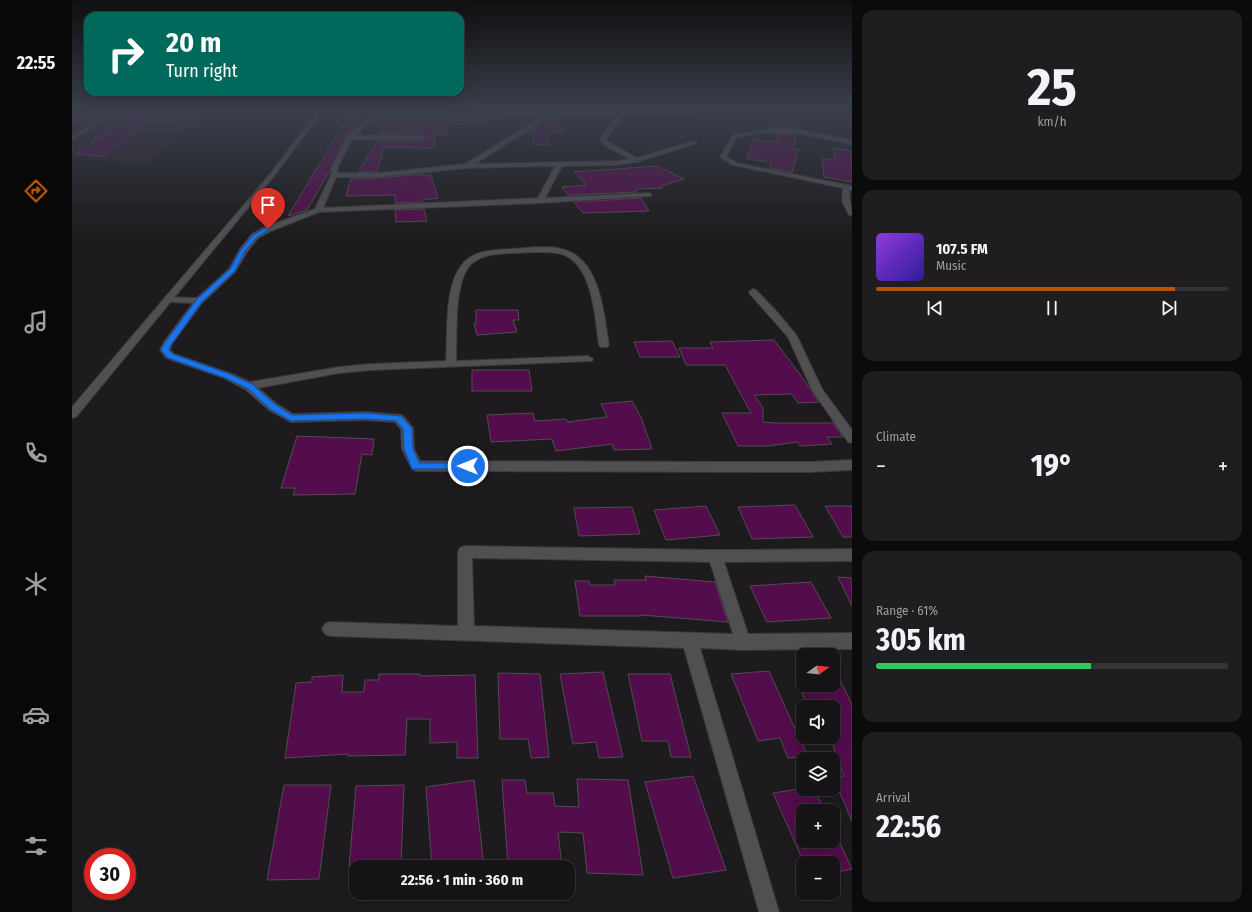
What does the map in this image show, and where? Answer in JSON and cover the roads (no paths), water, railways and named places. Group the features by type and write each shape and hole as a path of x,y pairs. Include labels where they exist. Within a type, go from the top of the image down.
{"street":[{"path":"72,414 272,175 290,152"},
{"path":"318,210 343,152"},
{"path":"467,166 490,152"},
{"path":"620,152 636,160"},
{"path":"334,175 379,175 467,166 618,163 636,160 665,152"},
{"path":"725,152 723,157 735,164 850,188 845,194 846,205 852,213"},
{"path":"540,201 559,165"},
{"path":"649,195 318,210 268,229 255,236 243,251 232,270 199,301 165,350 170,356 228,376 250,386 273,407 291,418 366,416 398,418 407,428 408,449 416,466 809,467 852,465"},
{"path":"451,363 458,278 464,267 475,257 488,253 552,251 565,253 574,258 584,269 595,292 604,345"},
{"path":"753,292 792,336 817,390 852,439"},
{"path":"169,299 199,301"},
{"path":"250,386 339,370 371,367 588,359"},
{"path":"466,633 465,552 715,556 852,555"},
{"path":"715,556 743,642"},
{"path":"330,629 743,642 852,641"},
{"path":"690,640 769,912"}]}
